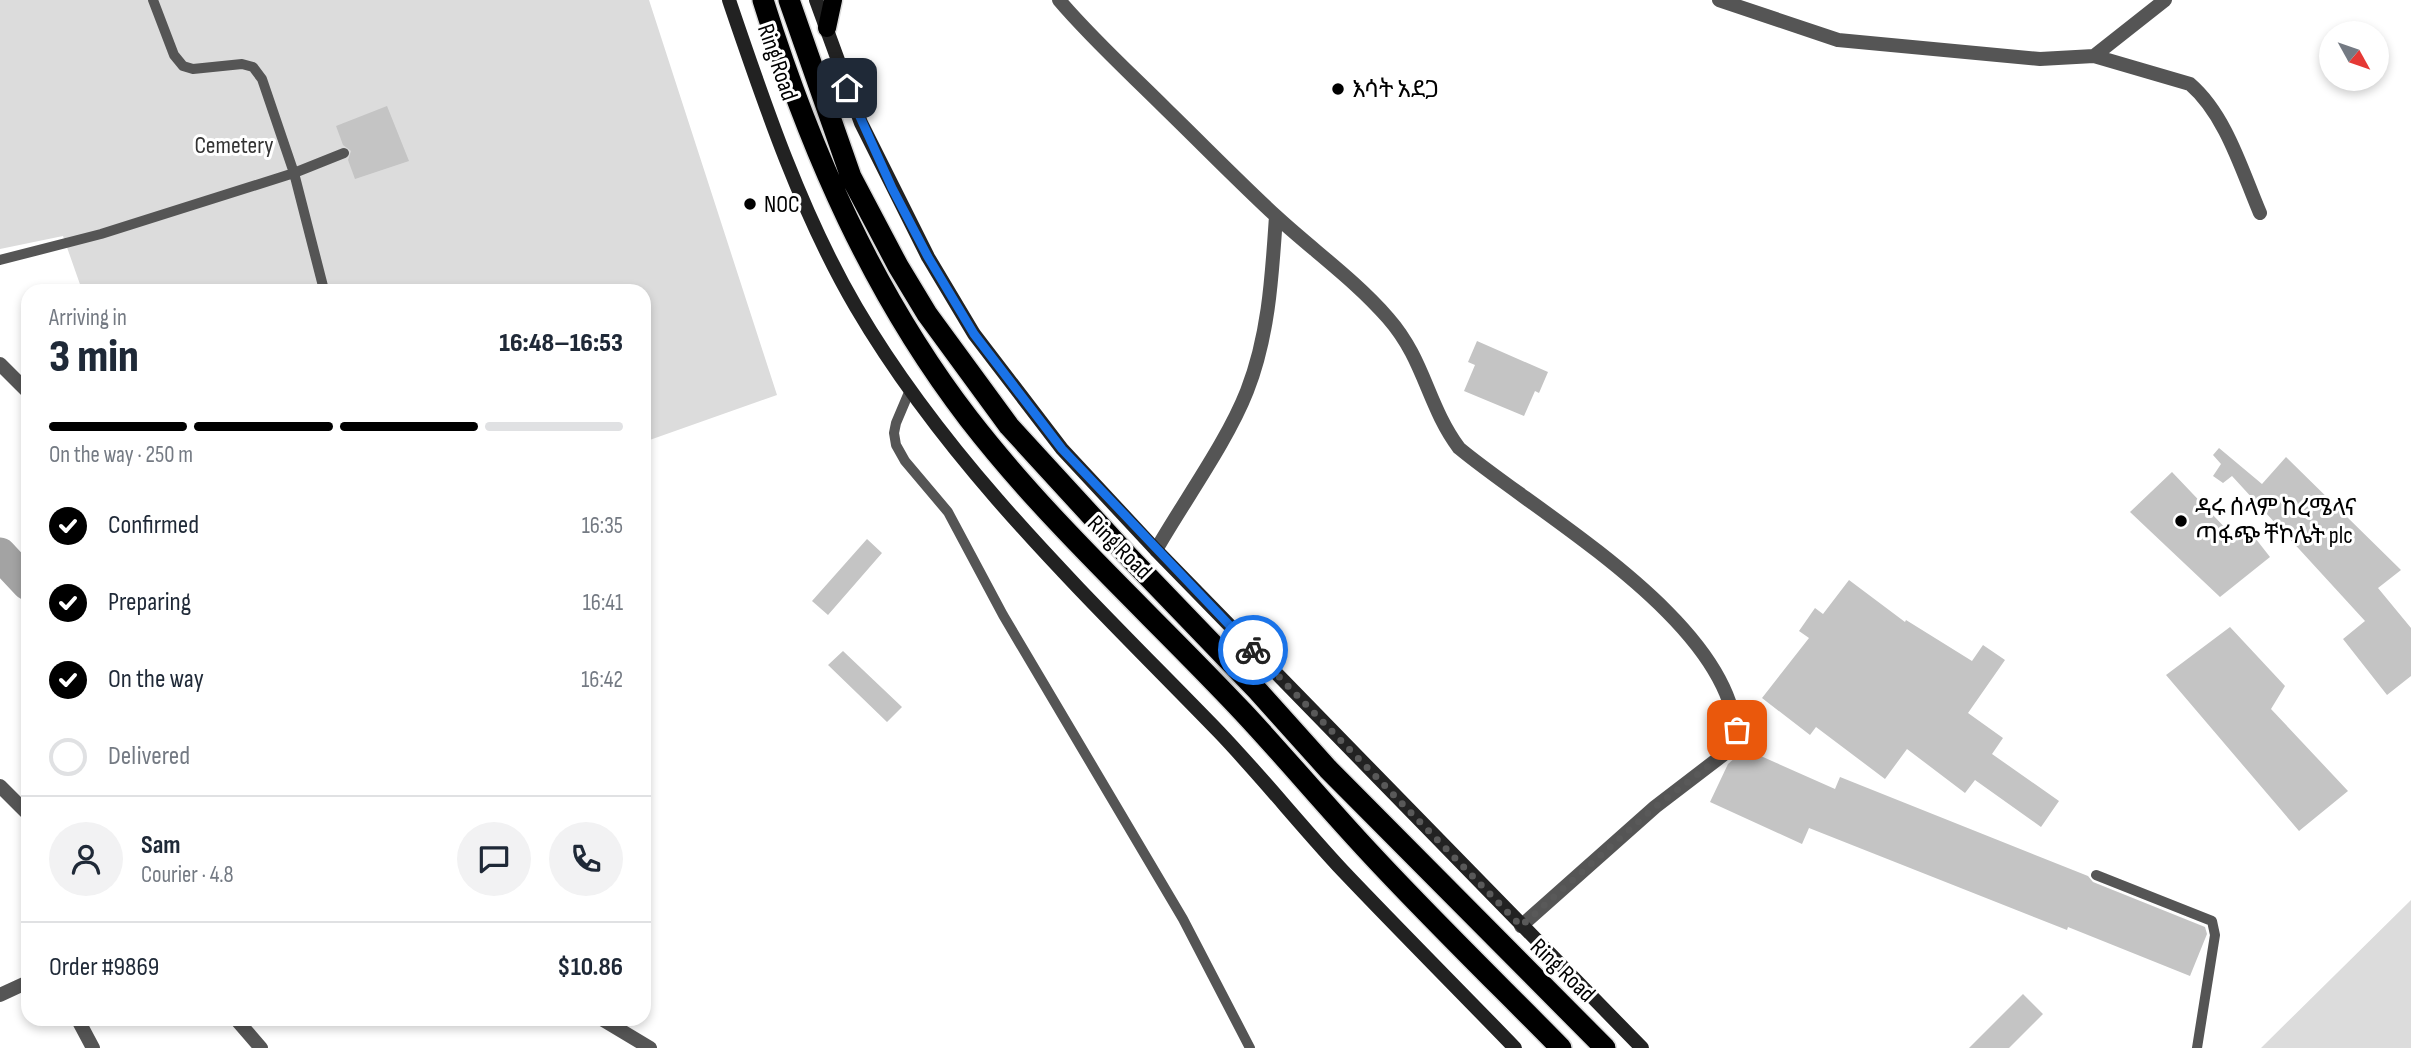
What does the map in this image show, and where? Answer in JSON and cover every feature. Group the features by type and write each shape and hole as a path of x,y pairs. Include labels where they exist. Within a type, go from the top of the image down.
{"highway":[{"name":"Ring Road","path":"763,0 825,171 869,265 931,366 970,419 1068,533 1244,713 1369,852 1561,1048"},
{"name":"Ring Road","path":"789,0 851,177 898,266 928,314 1009,426 1328,769 1487,932 1601,1043"}],"main road":[{"name":"Ring Road","path":"729,0 778,139 827,249 855,305 910,390 975,473 1024,529 1223,736 1342,870 1515,1048"},
{"path":"816,0 861,123 928,257 974,334 1062,449 1156,550 1642,1048"},
{"path":"827,28 833,0"}],"street":[{"path":"1059,0 1108,52 1276,216 1388,317 1424,373 1434,408 1459,448 1602,555 1676,621 1714,668 1727,695 1737,730 1736,745 1655,807 1521,926"},
{"path":"1719,0 1838,40 2040,59 2094,56 2190,84 2202,95 2220,123 2260,214"},
{"path":"2094,56 2165,0"},
{"path":"1156,550 1247,392 1262,342 1272,287 1276,216"},
{"path":"0,364 21,385"},
{"path":"0,786 21,807"},
{"path":"0,995 21,985"},
{"path":"81,1026 93,1048"},
{"path":"241,1026 261,1048"},
{"path":"613,1026 650,1048"}],"lane":[{"path":"153,0 174,55 183,66 193,69 242,64 253,67 262,79 293,173 322,284"},
{"path":"0,260 102,234 293,173 344,153"},
{"path":"910,390 896,424 896,444 905,461 948,512 997,604 1183,919 1250,1048"},
{"path":"2096,875 2212,921 2215,935 2197,1048"}],"green space":[{"name":"Cemetery","path":"0,0 649,0 777,395 651,440 651,284 80,284 63,236 0,249"},
{"path":"2411,900 2411,1048 2261,1048"}],"building":[{"path":"387,106 409,161 355,179 348,160 351,151 343,145 336,126"},
{"path":"1477,341 1548,372 1539,393 1535,391 1524,416 1464,391 1475,365 1468,362"},
{"path":"2219,448 2262,484 2286,457 2401,570 2378,588 2411,628 2411,676 2387,695 2343,639 2365,621 2232,476 2223,483 2213,476 2221,464 2213,455"},
{"path":"2172,472 2231,534 2245,525 2270,557 2220,597 2130,512"},
{"path":"867,539 882,553 828,615 812,601"},
{"path":"1849,580 1905,622 1906,620 1972,661 1983,645 2005,660 1968,713 2003,738 1992,754 2059,801 2041,827 1975,780 1965,793 1907,749 1885,779 1816,727 1810,735 1762,698 1809,638 1799,631 1815,608 1823,614"},
{"path":"2230,627 2285,686 2271,709 2348,791 2299,831 2166,675"},
{"path":"843,651 902,707 887,722 828,665"},
{"path":"1745,749 1835,789 1840,777 2088,876 2093,882 2205,927 2207,934 2190,976 1809,828 1802,844 1710,802 1728,764"},
{"path":"2023,994 2043,1014 2009,1048 1969,1048"}],"waterway":[{"path":"0,554 21,576"}],"way so far":[{"path":"1253,650 1521,926 1655,807 1736,745 1737,730"}],"place":[{"name":"እሳት አደጋ","path":"1338,89"},
{"name":"NOC","path":"750,204"},
{"name":"ዳሩ ሰላም ከረሜላና ጣፋጭ ቸኮሌት plc","path":"2181,521"}],"route":[{"path":"847,88 892,188 928,257 974,334 1062,449 1253,650"}]}
